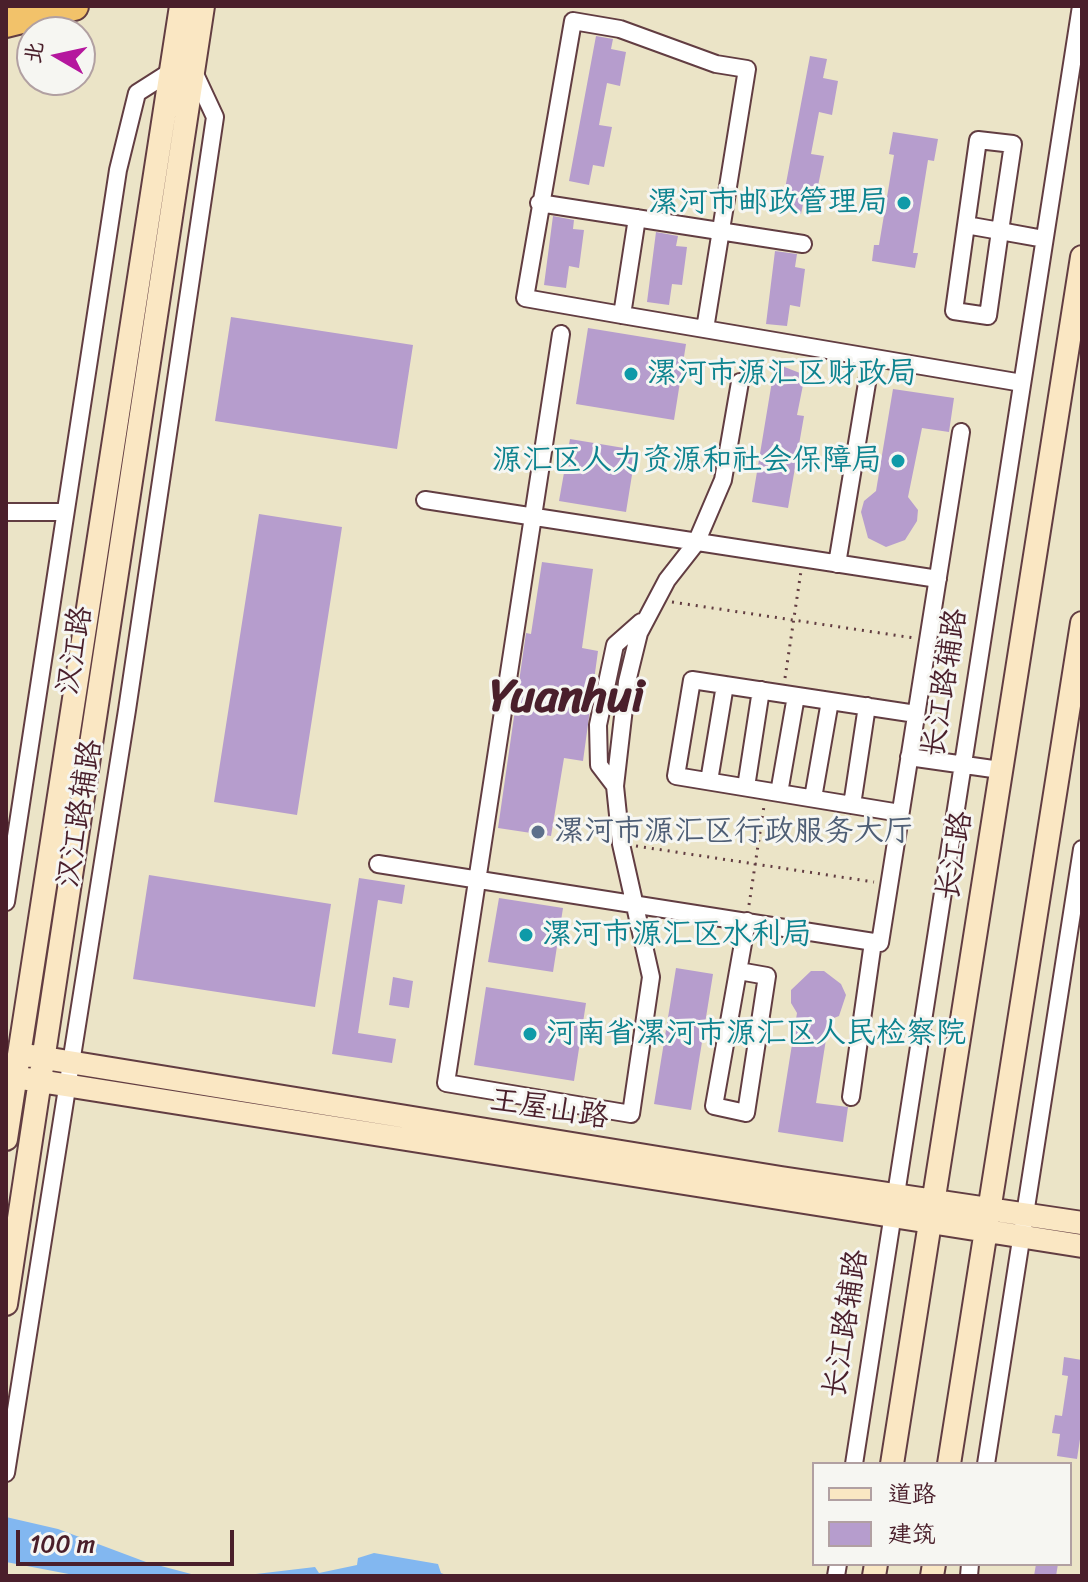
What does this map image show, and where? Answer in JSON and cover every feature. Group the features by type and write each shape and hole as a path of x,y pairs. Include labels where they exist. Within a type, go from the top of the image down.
{"highway":[{"path":"6,23 74,6"}],"street":[{"name":"汉江路","path":"6,1139 13,1053 181,6"},
{"name":"汉江路","path":"6,1304 203,6"},
{"name":"长江路辅路","path":"854,1462 1081,6"},
{"path":"705,329 747,69 716,64 620,29 573,21 539,203 525,298 622,315 1022,383"},
{"name":"汉江路辅路","path":"6,902 118,170 137,93 170,72"},
{"name":"汉江路辅路","path":"6,1473 127,710 215,117 194,72"},
{"path":"978,140 1013,144 988,316 954,311 966,225 978,140"},
{"path":"539,203 803,244"},
{"path":"622,315 637,218"},
{"path":"966,225 1044,239"},
{"name":"长江路","path":"892,1462 1082,257"},
{"path":"561,334 446,1083 631,1114 651,977 632,903 621,844 615,786 627,682 639,633 657,599 696,543 723,480 740,382"},
{"path":"837,564 868,377"},
{"path":"378,864 880,943 961,432"},
{"path":"425,500 938,579"},
{"path":"6,512 65,512"},
{"path":"615,786 599,765 598,725 607,672 615,645 648,615"},
{"path":"949,1462 1082,623"},
{"path":"900,813 676,776 692,680 916,714"},
{"path":"709,781 725,685"},
{"path":"746,787 761,690"},
{"path":"773,792 789,694"},
{"path":"813,798 830,701"},
{"path":"852,805 867,706"},
{"path":"909,757 1000,770"},
{"path":"986,1462 1082,849"},
{"path":"739,971 767,976 746,1113 714,1106 747,921"},
{"path":"851,1097 873,942"},
{"name":"王屋山路","path":"13,1053 893,1205"},
{"name":"王屋山路","path":"11,1076 1022,1225 1082,1223"},
{"name":"王屋山路","path":"1022,1225 1082,1246"}],"path":[{"path":"789,694 793,620 803,559"},
{"path":"657,599 927,640"},
{"path":"747,921 754,864 773,792"},
{"path":"621,844 889,884"}],"water":[{"path":"6,1517 58,1529 146,1562 195,1575 230,1576 79,1576 6,1562"},
{"path":"374,1553 438,1564 441,1573 449,1576 239,1576 315,1567 319,1573 357,1565 358,1558"}],"building":[{"path":"596,36 613,39 611,49 626,52 620,86 607,83 599,125 612,127 604,167 593,165 589,185 569,181"},
{"path":"810,56 827,59 823,78 838,81 832,115 819,112 811,154 824,156 816,196 805,194 801,214 781,210"},
{"name":"漯河市邮政管理局","path":"893,132 938,139 934,161 928,160 913,253 918,253 915,268 872,261 874,245 879,245 894,155 889,154"},
{"path":"553,216 574,220 573,229 584,230 579,268 569,266 566,288 544,285"},
{"path":"656,232 678,236 676,246 687,247 682,285 672,284 669,305 647,302"},
{"path":"775,251 797,254 795,267 805,269 800,307 790,305 787,326 766,324"},
{"path":"231,317 413,345 397,449 215,421"},
{"name":"漯河市源汇区财政局","path":"588,328 686,344 674,420 576,404"},
{"path":"782,366 805,375 797,415 804,416 788,508 752,502 774,369"},
{"name":"源汇区人力资源和社会保障局","path":"893,389 954,398 949,432 922,428 908,497 918,510 917,521 905,540 886,547 868,538 861,512 864,501 876,491"},
{"path":"570,439 636,450 626,512 559,501"},
{"path":"259,514 342,527 297,815 214,802"},
{"path":"542,562 593,569 582,648 598,651 583,761 564,758 551,836 498,828 526,633 531,634"},
{"path":"149,875 331,904 315,1007 133,979"},
{"path":"359,878 405,885 402,904 378,900 358,1033 396,1039 392,1063 332,1054"},
{"name":"漯河市源汇区水利局","path":"499,898 563,908 553,972 488,962"},
{"path":"676,968 713,974 691,1110 654,1104"},
{"path":"811,971 824,971 841,984 846,995 839,1016 829,1020 816,1103 848,1107 843,1142 778,1132 797,1013 791,1003 791,990"},
{"path":"393,977 413,981 409,1008 389,1005"},
{"name":"河南省漯河市源汇区人民检察院","path":"486,987 586,1003 574,1081 474,1065"},
{"path":"1064,1357 1082,1360 1082,1426 1077,1459 1057,1456 1060,1434 1052,1433 1055,1415 1062,1416 1068,1376 1062,1375"},
{"path":"1036,1566 1058,1566 1056,1576 1034,1576"}],"place":[{"name":"漯河市邮政管理局","path":"904,203"},
{"name":"漯河市源汇区财政局","path":"631,374"},
{"name":"源汇区人力资源和社会保障局","path":"898,461"},
{"name":"漯河市源汇区行政服务大厅","path":"538,832"},
{"name":"漯河市源汇区水利局","path":"526,935"},
{"name":"河南省漯河市源汇区人民检察院","path":"530,1034"}],"district":[{"name":"Yuanhui","path":"567,699"}]}
